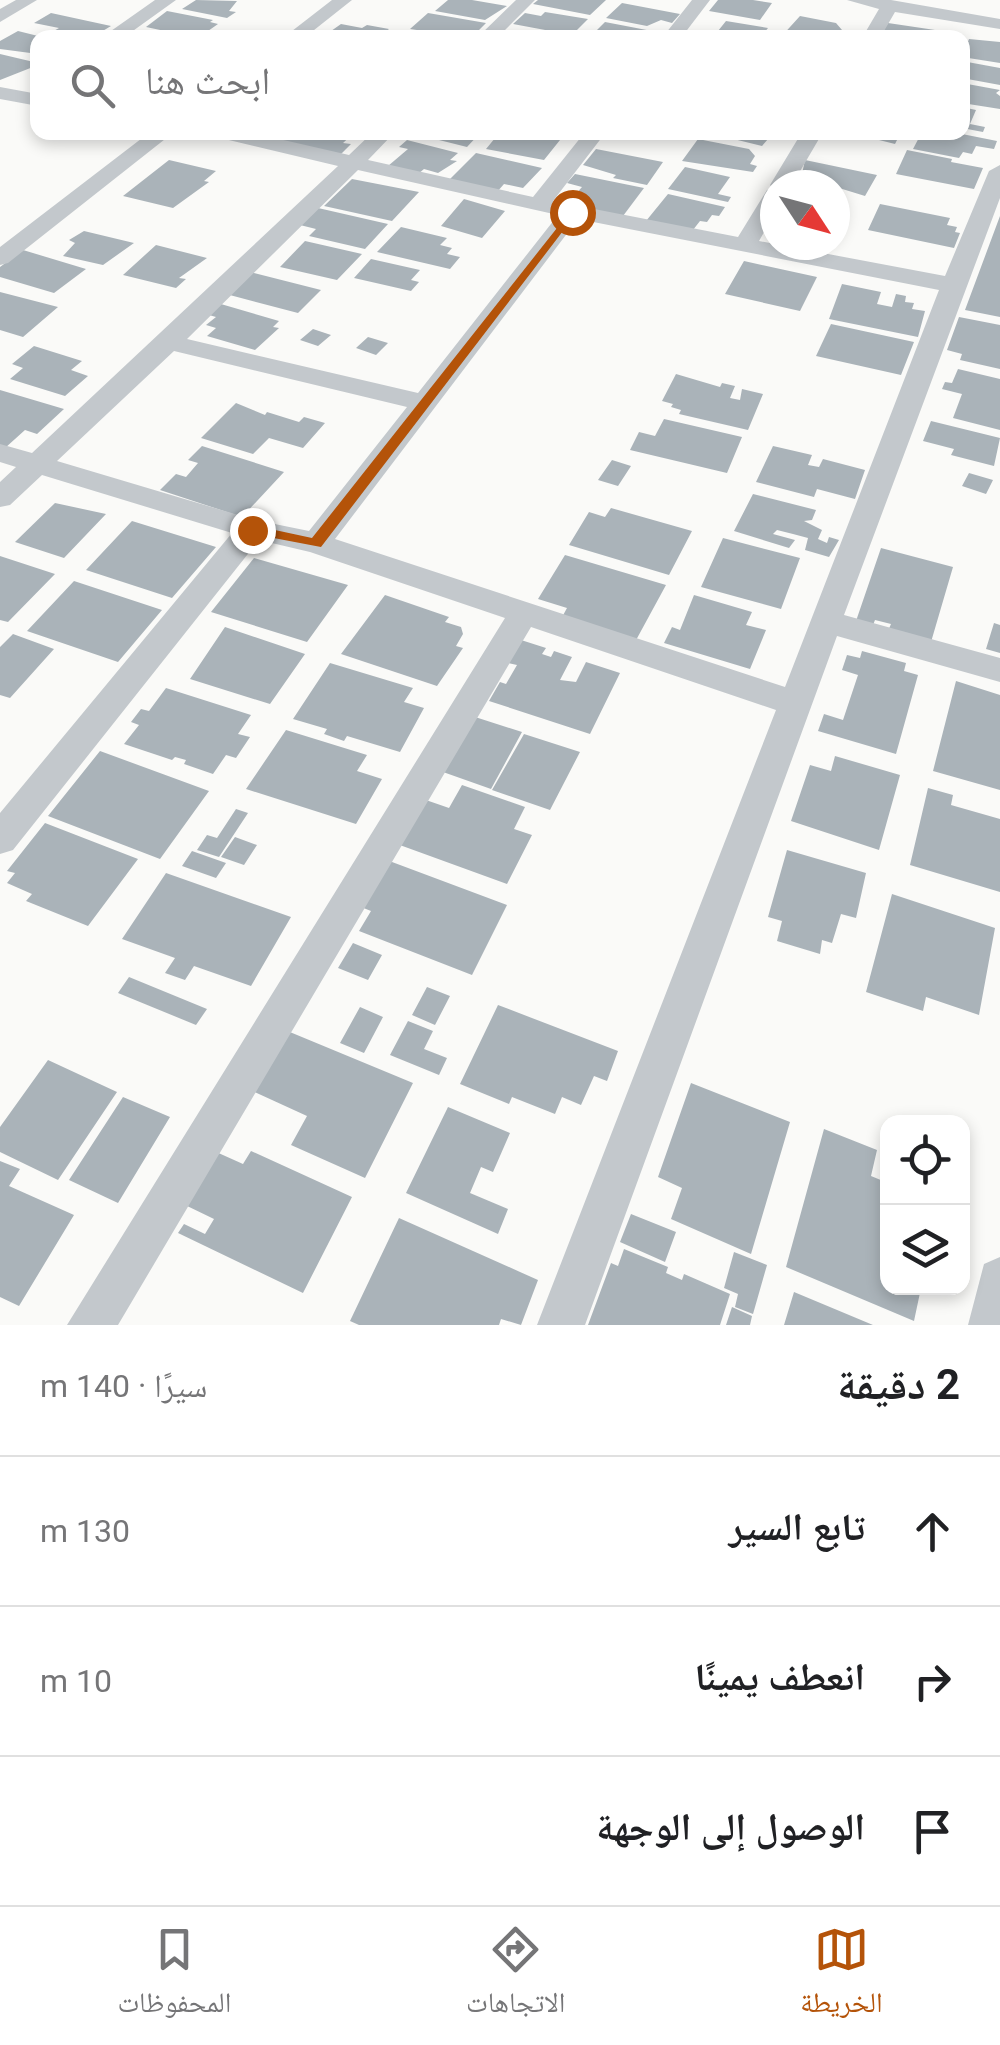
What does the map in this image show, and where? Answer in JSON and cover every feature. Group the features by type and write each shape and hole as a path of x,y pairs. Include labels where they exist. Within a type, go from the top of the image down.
{"street":[{"path":"0,16 28,0"},
{"path":"122,30 167,0"},
{"path":"303,30 343,0"},
{"path":"494,30 526,0"},
{"path":"677,30 701,0"},
{"path":"856,0 998,18"},
{"path":"876,30 890,6"},
{"path":"0,258 154,140"},
{"path":"252,140 572,212 953,284"},
{"path":"0,498 169,342 377,140"},
{"path":"538,205 590,140"},
{"path":"790,170 808,140"},
{"path":"561,1325 953,284 991,216 1000,171"},
{"path":"316,544 572,212"},
{"path":"744,246 760,220"},
{"path":"169,342 426,404"},
{"path":"0,453 252,530 316,544 796,704"},
{"path":"0,839 252,530"},
{"path":"91,1325 524,612"},
{"path":"827,622 1000,670"},
{"path":"992,1325 1000,1280"}],"building":[{"path":"196,0 237,1 229,11 236,12 227,18 182,9"},
{"path":"448,0 507,6 485,20 435,11"},
{"path":"538,0 606,0 590,15 533,4"},
{"path":"718,0 772,3 760,20 709,11"},
{"path":"622,3 680,14 672,23 661,20 647,26 606,18"},
{"path":"167,11 218,24 209,30 146,27"},
{"path":"545,12 588,19 577,30 513,24 525,13 541,16"},
{"path":"51,13 111,26 104,30 55,30 59,28 34,23"},
{"path":"428,13 486,23 479,30 410,29"},
{"path":"800,16 836,23 842,30 787,30"},
{"path":"726,21 768,28 766,30 719,30"},
{"path":"605,22 647,30 597,30"},
{"path":"888,23 935,30 884,30"},
{"path":"341,24 389,29 388,30 332,30"},
{"path":"18,31 30,34 30,53 0,49 0,41"},
{"path":"970,39 1000,42 1000,63 970,58"},
{"path":"0,54 30,61 30,68 0,80"},
{"path":"970,62 1000,68 1000,85 970,79"},
{"path":"970,84 1000,90 996,93 1000,96 1000,109 970,104"},
{"path":"970,124 985,127 983,132 970,130"},
{"path":"970,136 997,141 994,149 976,146 972,154 963,152 959,158 913,149 918,140 970,140"},
{"path":"346,140 343,143 351,144 340,155 278,141"},
{"path":"407,140 458,153 450,160 457,161 438,173 424,169 418,174 388,166 408,149 399,147"},
{"path":"439,140 474,140 467,147"},
{"path":"493,140 560,140 544,160 486,149"},
{"path":"697,140 703,140 749,149 755,156 750,164 757,166 753,172 682,161"},
{"path":"738,140 767,140 762,146"},
{"path":"596,149 663,162 647,185 613,178 616,175 583,165"},
{"path":"907,150 983,168 974,189 896,174"},
{"path":"476,153 542,168 523,188 504,184 497,192 448,181"},
{"path":"169,160 216,171 204,181 209,182 173,208 123,196"},
{"path":"805,160 877,175 865,196 850,191 850,170 803,170"},
{"path":"685,167 730,177 718,194 731,197 728,202 668,189"},
{"path":"575,174 644,188 623,216 585,208 591,200 574,196 582,187 567,183"},
{"path":"352,179 419,192 392,221 324,206"},
{"path":"668,194 725,207 719,216 700,221 689,235 646,221"},
{"path":"464,199 505,211 482,238 441,226"},
{"path":"880,204 950,218 947,225 957,227 955,232 960,233 954,248 868,230"},
{"path":"318,208 388,224 365,249 309,236 316,229 300,225"},
{"path":"1000,216 1000,317 965,310"},
{"path":"401,227 447,238 440,245 452,248 447,254 460,257 450,269 377,252"},
{"path":"84,231 134,243 103,265 63,256 75,243 69,240"},
{"path":"305,241 362,254 337,280 280,267"},
{"path":"156,245 207,258 179,278 186,279 176,288 123,275"},
{"path":"23,250 86,269 54,293 0,277 0,267"},
{"path":"371,259 420,270 411,280 419,282 411,291 354,278"},
{"path":"744,261 817,277 800,311 725,294"},
{"path":"250,272 321,290 298,313 226,294"},
{"path":"842,284 881,292 877,304 892,307 896,294 906,296 905,302 914,303 912,309 925,311 918,337 829,319"},
{"path":"0,292 58,307 23,337 0,330"},
{"path":"214,302 279,321 273,327 279,328 255,350 207,336 216,328 206,325 216,317 202,313"},
{"path":"959,317 1000,325 1000,369 960,360 962,354 947,350"},
{"path":"831,324 914,342 901,375 816,356"},
{"path":"313,329 331,335 318,346 300,340"},
{"path":"368,337 388,343 376,355 356,348"},
{"path":"34,346 82,361 71,370 88,376 65,396 10,379 23,368 12,364"},
{"path":"958,369 1000,379 1000,430 953,418 962,394 942,389 945,382 952,383"},
{"path":"676,374 720,387 722,383 735,386 730,398 740,400 742,389 763,394 748,430 679,414 681,410 662,401"},
{"path":"0,390 64,409 37,434 25,430 5,448 0,446"},
{"path":"236,403 265,415 267,412 299,422 304,417 325,423 303,448 269,438 253,454 201,438"},
{"path":"664,419 742,437 727,473 630,450 639,432 655,436"},
{"path":"931,421 1000,438 994,466 951,455 954,449 923,441"},
{"path":"202,446 284,472 242,517 160,490 176,474 186,477 198,463 188,460"},
{"path":"773,446 812,455 808,465 819,467 823,459 865,470 855,499 817,489 814,497 756,482"},
{"path":"612,460 631,466 618,486 598,480"},
{"path":"969,473 993,480 986,494 962,486"},
{"path":"753,494 816,510 812,520 804,521 822,530 818,539 827,543 829,537 839,540 829,557 805,550 808,538 777,530 773,534 795,540 789,548 734,531"},
{"path":"55,503 106,514 64,558 15,542"},
{"path":"611,508 692,531 669,575 569,545 589,512 605,517"},
{"path":"132,521 216,547 172,598 86,570"},
{"path":"723,538 800,558 781,609 701,587"},
{"path":"881,548 953,567 931,642 888,631 891,624 856,621"},
{"path":"565,555 666,585 635,642 561,619 567,608 538,599"},
{"path":"0,556 55,574 8,622 0,620"},
{"path":"254,558 348,585 307,642 211,612"},
{"path":"74,581 162,610 118,662 27,631"},
{"path":"385,595 449,617 445,622 461,627 463,634 456,646 463,648 437,686 341,654"},
{"path":"694,595 752,612 746,625 766,630 750,669 664,643 672,627 680,630"},
{"path":"994,623 1000,625 1000,653 986,649"},
{"path":"225,627 305,654 270,704 190,679"},
{"path":"13,634 54,649 10,698 0,695 0,647"},
{"path":"521,640 546,648 542,654 551,657 554,651 572,657 560,680 576,682 586,662 620,673 590,734 489,701 517,665 508,663"},
{"path":"862,651 906,663 904,671 918,675 896,754 818,731 824,714 843,720 858,675 842,670 847,655 860,658"},
{"path":"330,663 413,688 404,702 424,708 400,752 347,736 344,741 324,734 327,729 293,719"},
{"path":"956,681 1000,695 1000,790 933,771"},
{"path":"166,688 251,715 238,734 250,737 236,758 226,755 213,774 184,764 186,760 172,760 124,744 139,725 131,722 141,709 149,711"},
{"path":"472,716 522,732 491,789 443,772"},
{"path":"286,730 367,755 357,771 382,779 356,824 246,789"},
{"path":"524,734 580,752 550,810 492,790"},
{"path":"100,751 209,791 160,859 48,816"},
{"path":"835,756 900,775 879,850 791,821 810,765 831,771"},
{"path":"462,785 525,807 514,829 532,835 507,884 397,844 423,799 449,808"},
{"path":"928,788 953,795 951,805 1000,819 1000,892 910,865"},
{"path":"236,809 248,813 219,857 197,850 207,835 217,838"},
{"path":"45,823 138,859 88,926 26,901 32,894 7,883 15,873 7,871"},
{"path":"235,837 257,845 244,865 221,857"},
{"path":"787,850 866,873 856,918 841,914 832,943 822,940 820,954 777,941 782,921 768,917"},
{"path":"192,851 226,863 216,878 182,866"},
{"path":"384,859 507,905 472,975 359,931 371,911 356,905"},
{"path":"166,873 291,917 251,986 194,966 185,980 165,973 175,958 122,939"},
{"path":"892,894 995,928 979,1015 926,997 923,1011 866,992"},
{"path":"353,943 382,955 368,980 338,968"},
{"path":"129,977 207,1009 196,1025 118,993"},
{"path":"427,987 450,996 435,1025 412,1015"},
{"path":"498,1005 618,1051 607,1081 594,1076 581,1105 562,1097 555,1114 512,1097 509,1104 460,1084"},
{"path":"360,1007 383,1017 364,1053 340,1043"},
{"path":"408,1021 433,1031 424,1049 447,1058 439,1075 390,1055"},
{"path":"285,1030 413,1083 365,1178 291,1145 307,1116 250,1090"},
{"path":"48,1060 117,1092 58,1180 0,1152 0,1127"},
{"path":"691,1083 790,1122 751,1254 671,1219 682,1188 658,1177"},
{"path":"123,1097 170,1117 118,1203 69,1180"},
{"path":"448,1107 510,1133 493,1172 481,1167 470,1193 508,1209 498,1234 406,1193"},
{"path":"824,1129 877,1150 871,1176 880,1180 880,1295 920,1295 914,1321 786,1267"},
{"path":"214,1151 243,1164 251,1151 352,1197 303,1293 178,1233 184,1224 205,1234 214,1219 183,1204"},
{"path":"0,1161 20,1169 9,1186 74,1215 19,1306 0,1297"},
{"path":"631,1214 676,1232 665,1262 620,1242"},
{"path":"399,1218 538,1280 521,1325 501,1319 499,1325 359,1325 350,1321"},
{"path":"624,1249 668,1267 666,1273 682,1280 684,1274 730,1294 720,1325 588,1325 611,1263 618,1266"},
{"path":"734,1252 767,1265 753,1314 735,1307 738,1294 724,1288"},
{"path":"794,1292 873,1325 784,1325"},
{"path":"732,1307 752,1316 750,1325 726,1325"}],"route":[{"path":"252,530 316,544 572,212"}]}
